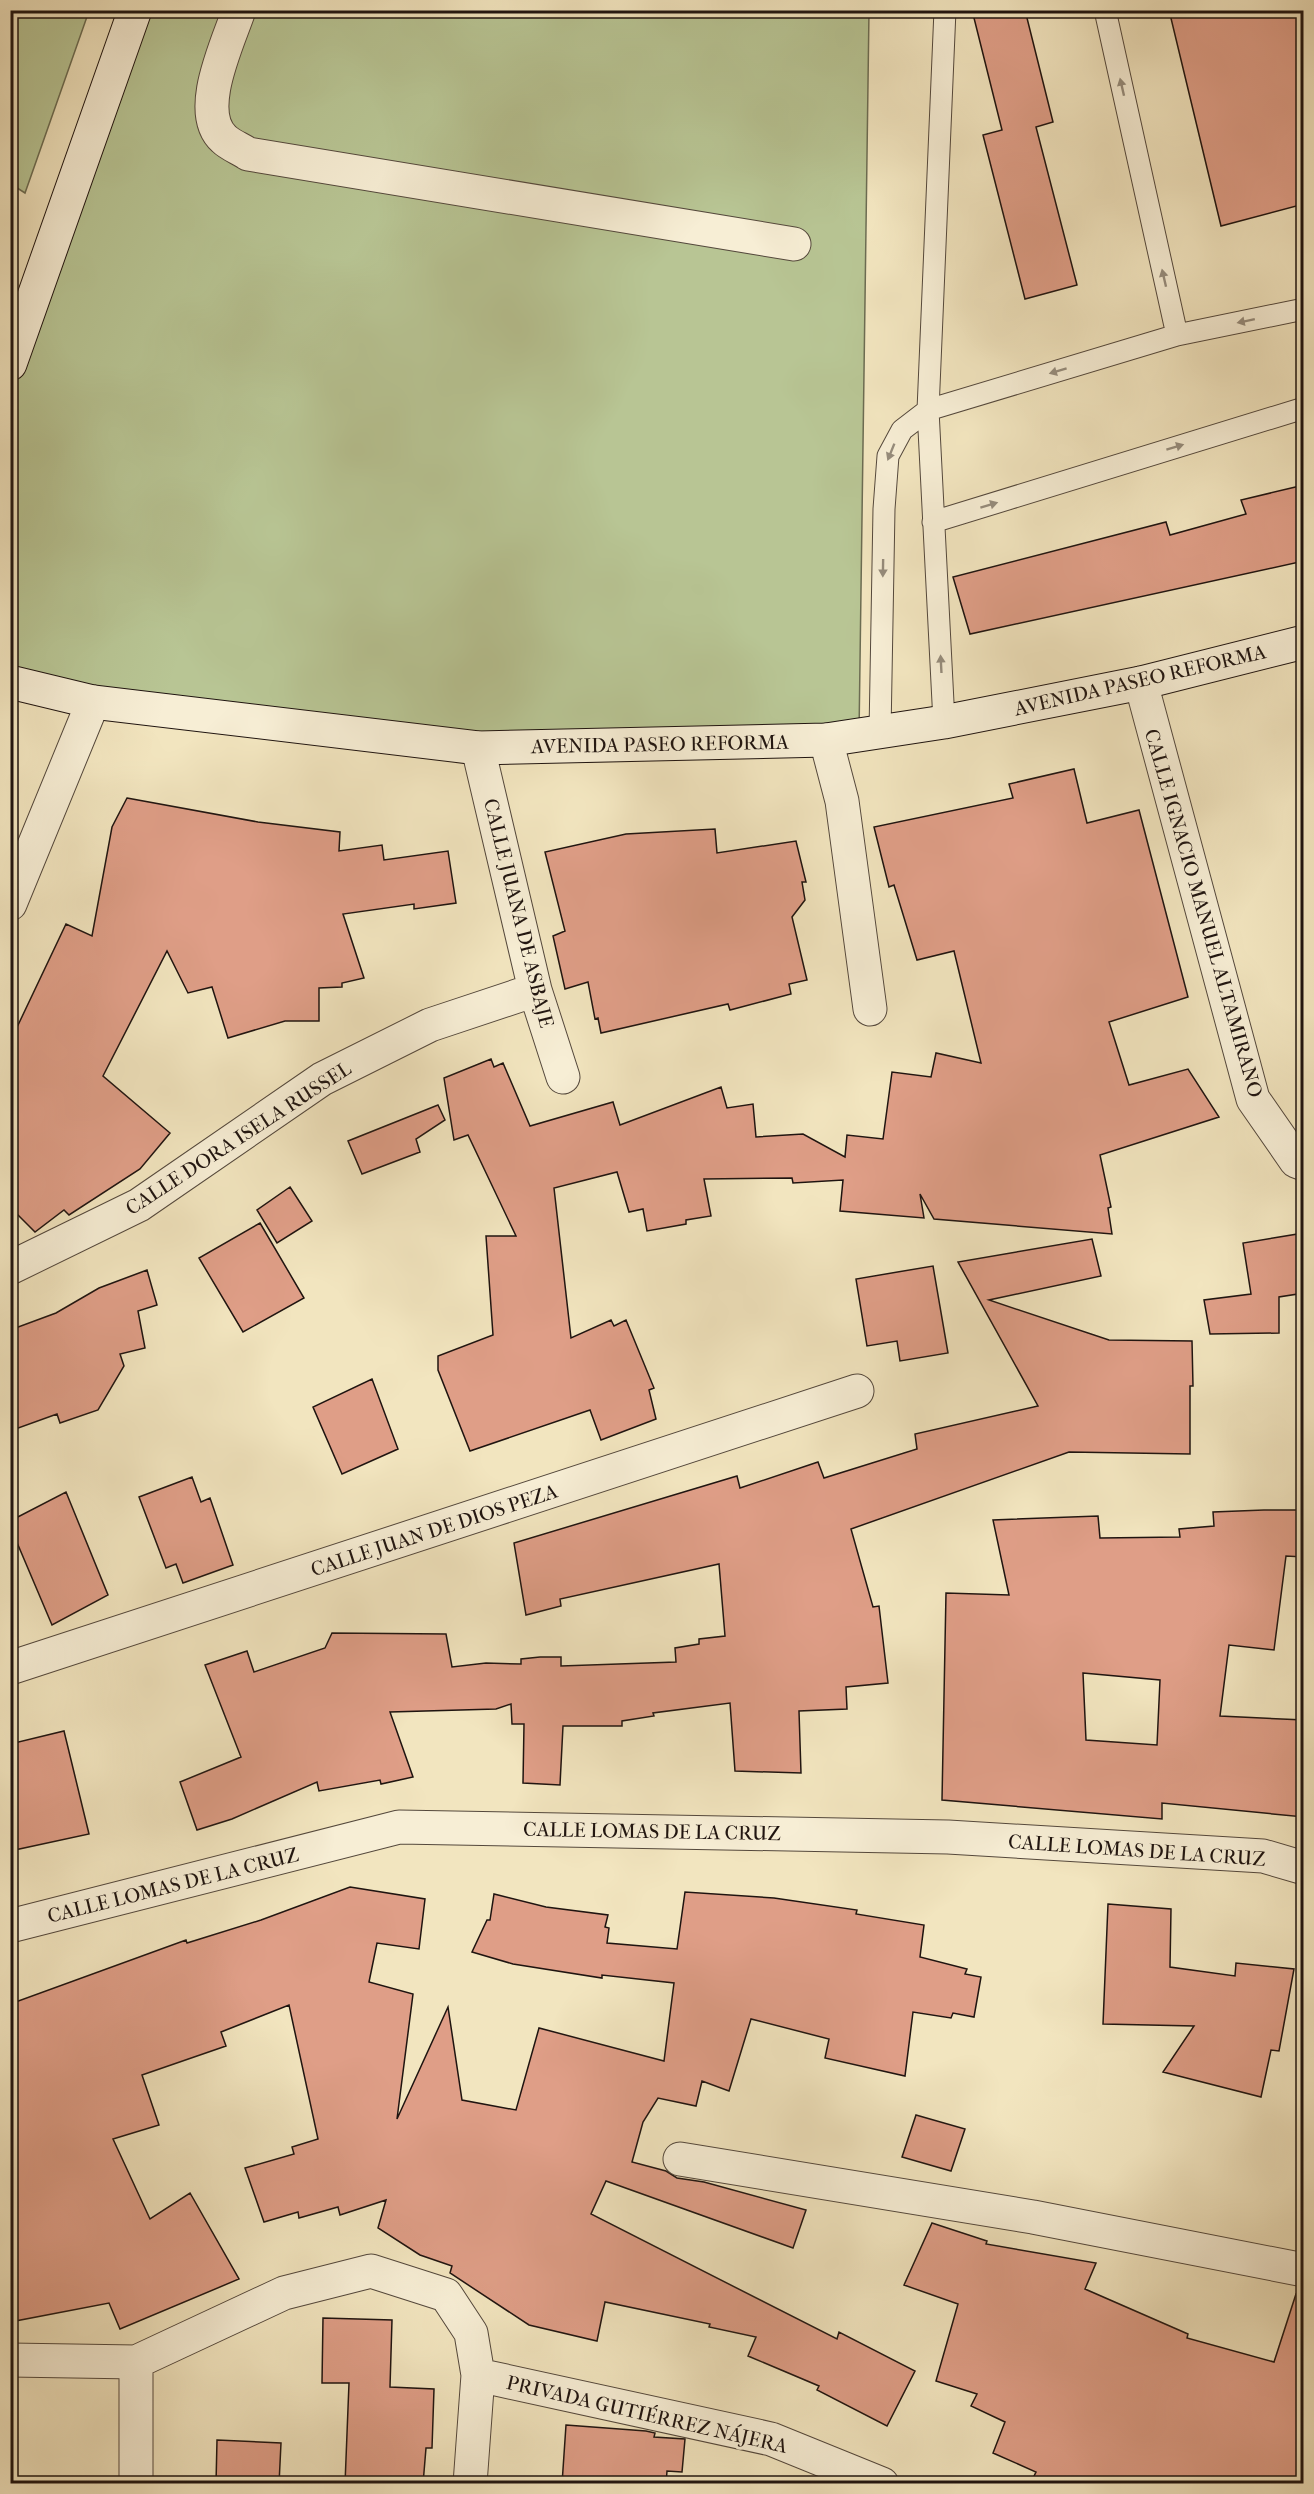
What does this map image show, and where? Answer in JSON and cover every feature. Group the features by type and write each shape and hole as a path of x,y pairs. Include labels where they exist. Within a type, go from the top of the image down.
{"street":[{"path":"10,364 135,10"},
{"path":"239,10 211,96 213,120 223,139 248,154 794,244"},
{"name":"AVENIDA PASEO REFORMA","path":"10,682 93,702 478,748 826,740 944,722 1141,683 1304,642"},
{"name":"CALLE IGNACIO MANUEL ALTAMIRANO","path":"1141,683 1253,1099 1296,1161 1304,1164"},
{"path":"10,904 93,702"},
{"path":"826,740 842,801 870,1008"},
{"name":"CALLE JUANA DE ASBAJE","path":"478,748 535,990 562,1077"},
{"name":"CALLE DORA ISELA RUSSEL","path":"10,1268 139,1205 322,1079 430,1025 535,990"},
{"name":"CALLE JUAN DE DIOS PEZA","path":"10,1668 857,1391"},
{"name":"CALLE LOMAS DE LA CRUZ","path":"10,1926 399,1827 948,1837 1263,1856 1304,1868"},
{"path":"680,2159 1033,2217 1304,2270"},
{"name":"PRIVADA GUTIÉRREZ NÁJERA","path":"136,2362 284,2293 371,2271 446,2295 471,2333 478,2375 470,2484"},
{"path":"10,2360 136,2362 136,2484"},
{"name":"PRIVADA GUTIÉRREZ NÁJERA","path":"478,2375 771,2439 882,2484"}],"lane":[{"path":"944,722 928,410 945,10"},
{"path":"1105,10 1177,335"},
{"path":"880,732 884,509 888,456 902,430 928,410 1177,335 1304,309"},
{"path":"933,522 1304,408"}],"green space":[{"path":"10,11 89,11 25,193 11,184"},
{"path":"135,11 869,11 859,735 478,748 11,682 11,364"}],"building":[{"path":"972,10 1025,10 1053,122 1036,127 1077,285 1025,299 983,135 1002,130"},
{"path":"1169,10 1304,10 1304,204 1221,226"},
{"path":"1304,485 1304,561 970,634 953,577 1166,522 1170,535 1246,514 1241,500"},
{"path":"1074,769 1087,823 1139,810 1188,997 1109,1022 1129,1085 1188,1069 1219,1117 1100,1155 1111,1207 1108,1208 1112,1234 934,1219 920,1194 924,1218 840,1211 843,1180 793,1183 792,1178 704,1179 711,1216 686,1220 686,1224 647,1231 643,1209 629,1212 617,1172 554,1188 571,1338 611,1320 614,1326 626,1320 654,1388 649,1390 656,1419 601,1440 590,1410 470,1451 438,1370 438,1356 493,1335 486,1236 516,1236 468,1135 454,1140 444,1078 491,1059 494,1067 503,1063 530,1126 613,1102 620,1125 721,1087 727,1108 753,1104 756,1137 803,1134 845,1157 847,1135 883,1139 892,1072 931,1077 936,1053 981,1063 954,951 917,960 894,885 889,887 874,827 1013,798 1009,784"},
{"path":"127,798 258,822 340,832 339,851 382,845 384,860 448,851 456,903 414,909 414,904 343,914 364,978 342,983 342,987 319,988 319,1021 285,1021 228,1038 212,987 188,993 167,951 103,1076 170,1133 140,1169 69,1215 64,1210 35,1232 10,1207 10,1042 66,924 92,936 112,827"},
{"path":"715,829 717,853 796,841 806,882 802,882 805,900 792,917 807,980 789,984 791,994 730,1010 728,1004 601,1033 598,1018 595,1019 588,982 565,989 553,936 565,931 545,852 626,834"},
{"path":"438,1105 445,1120 416,1139 420,1152 362,1174 348,1141"},
{"path":"290,1187 312,1221 277,1243 257,1210"},
{"path":"260,1223 304,1298 243,1332 199,1258"},
{"path":"1304,1233 1304,1293 1279,1297 1279,1333 1210,1334 1204,1300 1251,1294 1243,1243"},
{"path":"1092,1239 1101,1276 989,1300 1109,1340 1192,1341 1190,1454 1069,1452 851,1529 873,1607 879,1606 888,1683 846,1687 847,1709 799,1711 801,1773 735,1771 730,1703 653,1713 654,1716 622,1721 622,1726 563,1726 560,1785 523,1783 524,1724 512,1724 511,1704 496,1709 390,1712 413,1777 381,1784 380,1780 319,1791 317,1782 232,1819 197,1830 180,1782 241,1757 205,1665 247,1651 254,1672 325,1648 332,1633 446,1634 452,1667 486,1663 521,1664 521,1659 540,1657 561,1657 561,1666 676,1662 675,1648 699,1644 699,1639 725,1636 719,1564 560,1599 561,1606 526,1615 514,1543 737,1476 740,1488 818,1462 824,1478 917,1449 915,1434 1038,1406 958,1262"},
{"path":"933,1266 948,1353 900,1361 897,1341 867,1346 856,1279"},
{"path":"147,1270 157,1305 138,1311 145,1348 120,1354 124,1366 98,1410 60,1423 57,1414 10,1431 10,1330 56,1313 99,1288"},
{"path":"372,1379 398,1449 342,1474 313,1407"},
{"path":"192,1477 201,1502 210,1498 233,1565 183,1583 176,1564 166,1568 139,1497"},
{"path":"66,1492 108,1595 52,1625 10,1526 10,1521"},
{"path":"1304,1510 1304,1557 1286,1556 1274,1650 1229,1645 1220,1716 1304,1720 1304,1817 1162,1803 1162,1819 942,1800 946,1593 1009,1595 993,1520 1098,1516 1100,1538 1180,1537 1179,1529 1214,1526 1213,1512","holes":["1083,1673 1160,1680 1157,1745 1086,1740"]},
{"path":"64,1731 89,1834 10,1851 10,1744"},
{"path":"350,1887 425,1899 419,1949 377,1943 369,1982 413,1994 397,2119 448,2007 462,2100 516,2110 539,2028 664,2061 674,1983 602,1975 602,1978 513,1964 472,1952 487,1920 490,1920 494,1894 546,1907 608,1915 605,1927 609,1928 607,1943 677,1949 685,1892 774,1898 857,1910 856,1914 924,1925 920,1957 967,1969 965,1974 981,1977 974,2017 953,2013 951,2018 913,2012 905,2076 825,2058 829,2039 751,2019 729,2091 702,2081 696,2106 658,2098 643,2122 632,2162 666,2171 677,2178 704,2182 806,2210 793,2248 606,2181 591,2214 837,2339 839,2332 915,2371 887,2426 817,2390 819,2386 748,2356 756,2337 709,2327 710,2324 605,2302 597,2341 529,2325 450,2273 452,2266 420,2255 378,2228 386,2200 340,2215 338,2207 299,2218 298,2212 264,2222 245,2168 294,2154 292,2147 318,2139 289,2005 221,2032 226,2046 142,2075 159,2125 113,2139 150,2219 190,2193 239,2279 120,2329 109,2303 10,2322 10,2004 186,1940 187,1943 261,1920"},
{"path":"1108,1904 1171,1909 1170,1967 1235,1976 1236,1963 1294,1969 1279,2051 1271,2050 1261,2097 1163,2072 1194,2026 1103,2024"},
{"path":"916,2115 965,2129 951,2171 902,2157"},
{"path":"932,2223 987,2241 986,2244 1096,2263 1085,2289 1188,2334 1187,2338 1274,2362 1296,2294 1304,2296 1304,2484 1030,2484 1036,2472 993,2453 1005,2422 971,2406 977,2394 936,2381 958,2304 904,2285"},
{"path":"323,2318 392,2320 390,2387 434,2389 432,2448 426,2448 423,2484 345,2484 349,2383 322,2383"},
{"path":"566,2425 646,2431 655,2433 654,2437 685,2439 682,2472 667,2471 666,2484 562,2484"},
{"path":"217,2440 281,2443 279,2484 216,2484"}]}
